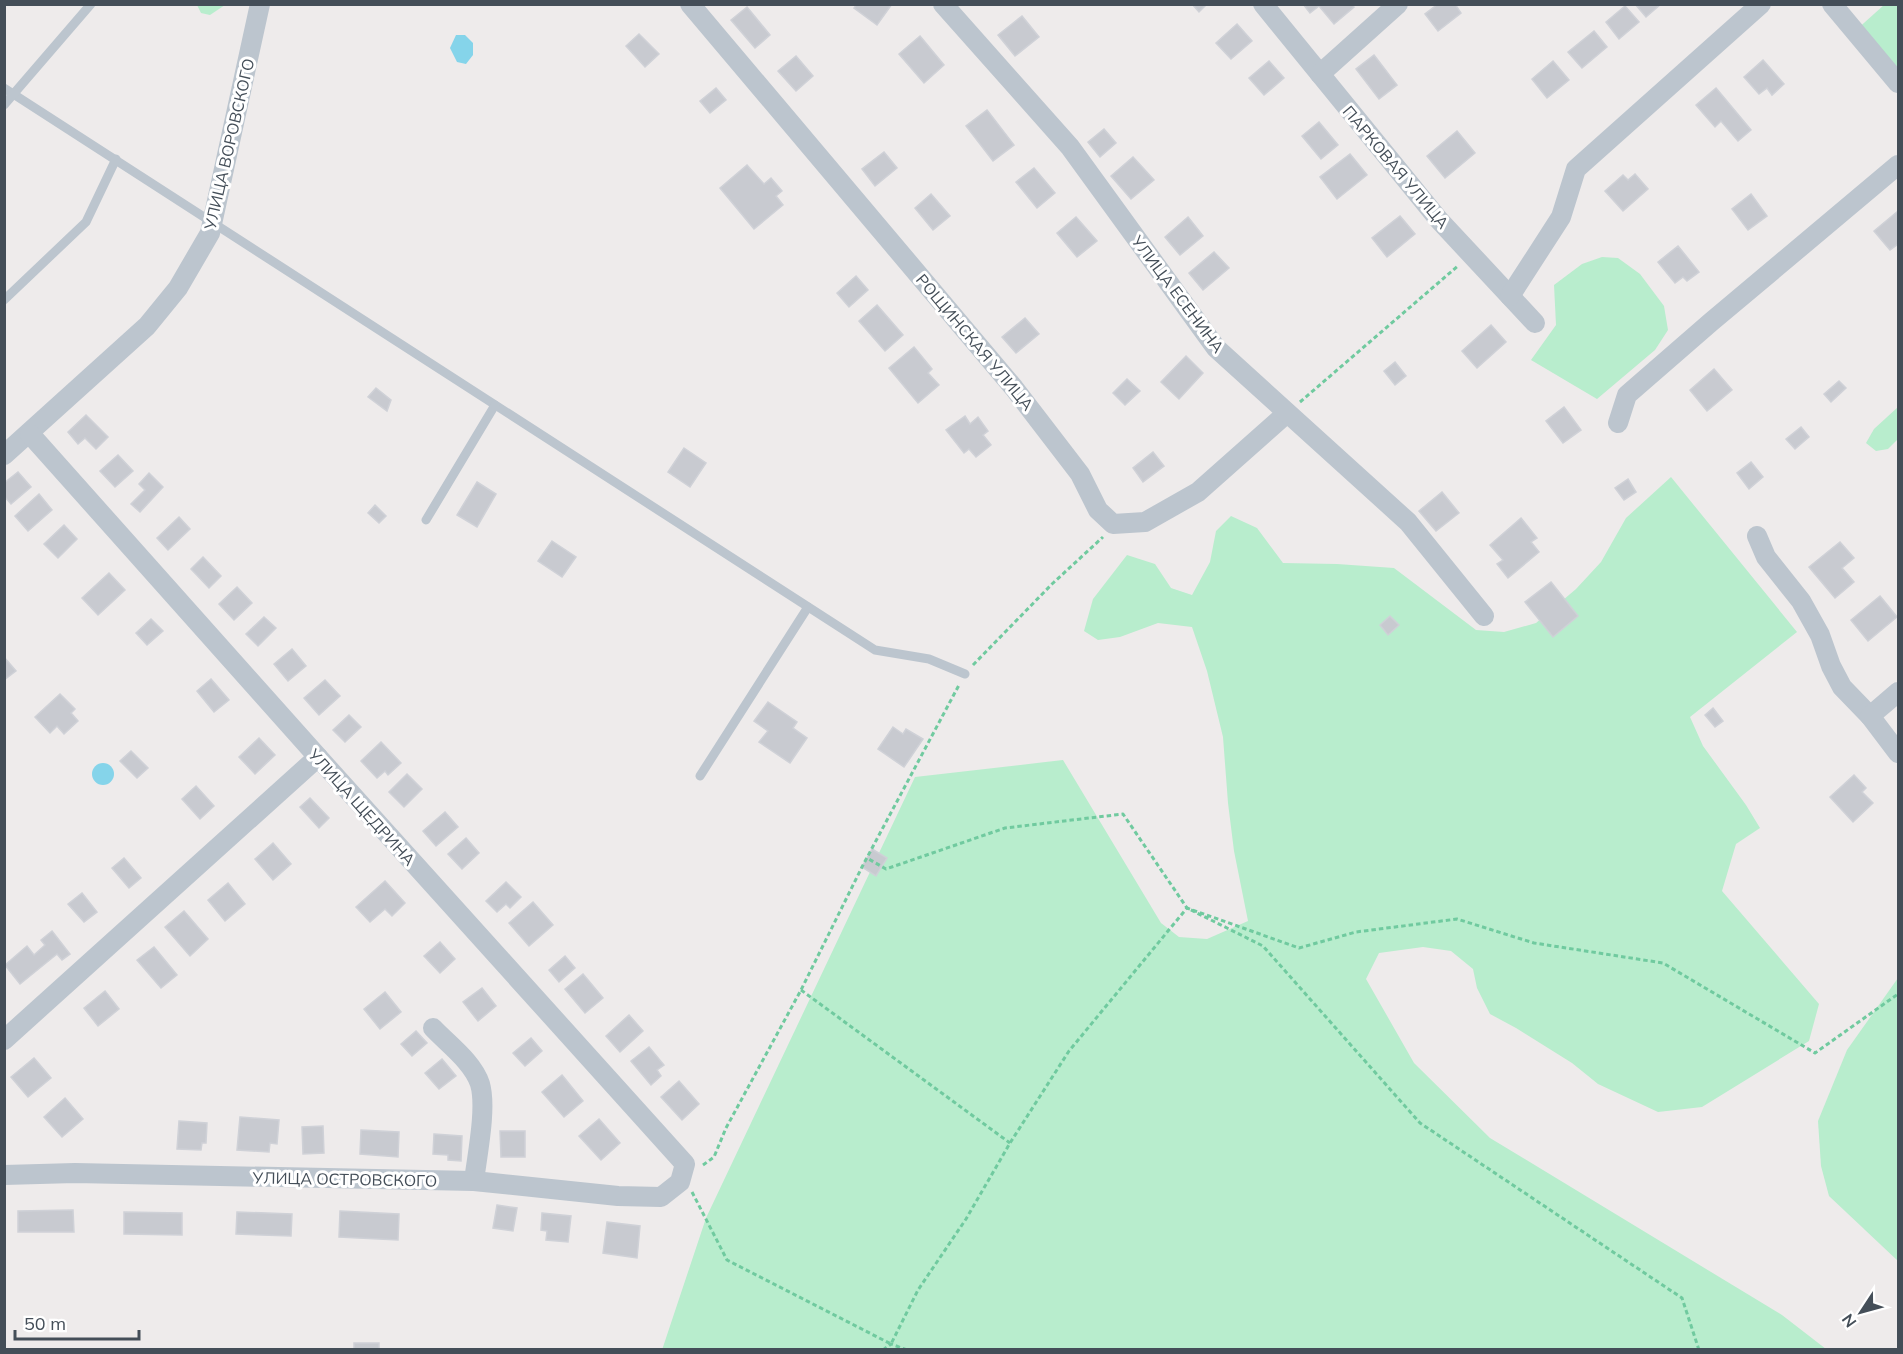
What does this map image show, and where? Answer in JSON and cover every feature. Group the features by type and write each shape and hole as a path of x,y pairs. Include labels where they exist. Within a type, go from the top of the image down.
{"street":[{"name":"УЛИЦА ВОРОВСКОГО","path":"4,455 30,434 147,326 178,288 210,233 260,4"},
{"name":"РОЩИНСКАЯ УЛИЦА","path":"690,4 1014,388 1080,474 1098,510 1113,524"},
{"name":"УЛИЦА ЕСЕНИНА","path":"943,4 1070,147 1216,348 1408,522 1484,616"},
{"name":"ПАРКОВАЯ УЛИЦА","path":"1263,4 1439,220 1535,323"},
{"path":"1320,74 1398,4"},
{"path":"1510,296 1561,217 1576,169 1761,4"},
{"path":"1832,4 1899,83"},
{"path":"1618,423 1627,395 1720,314 1899,165"},
{"path":"1113,524 1145,522 1198,492 1287,413"},
{"name":"УЛИЦА ЩЕДРИНА","path":"30,434 685,1164 680,1182"},
{"path":"1757,536 1766,557 1802,601 1820,635 1831,666 1842,687 1870,716 1899,753"},
{"path":"1870,716 1899,692"},
{"path":"4,1040 318,757"},
{"path":"433,1028 470,1066 480,1084 483,1102 474,1181"},
{"name":"УЛИЦА ОСТРОВСКОГО","path":"4,1175 75,1173 474,1181 618,1196 661,1197 680,1182"}],"lane":[{"path":"4,105 91,4"},
{"path":"4,88 875,650 929,659 965,674"},
{"path":"4,300 86,222 116,159"},
{"path":"426,520 495,405"},
{"path":"700,776 808,607"}],"path":[{"path":"1287,413 1471,255"},
{"path":"680,1182 714,1157 726,1128 801,990 867,858 965,674 1052,585 1101,539 1113,524"},
{"path":"867,858 886,869 1005,828 1123,814 1187,908 1263,945 1420,1123 1682,1298 1699,1350"},
{"path":"1187,908 1299,948 1356,932 1457,919 1534,942 1664,963 1815,1053 1899,994"},
{"path":"883,1350 891,1344 918,1290 966,1220 1010,1143 1069,1052 1187,908"},
{"path":"801,990 1010,1143"},
{"path":"680,1182 688,1184 727,1260 907,1350"}],"green space":[{"path":"197,5 225,5 210,15 201,13"},
{"path":"1884,5 1898,5 1898,83 1855,31"},
{"path":"1602,257 1618,258 1640,274 1664,306 1668,330 1655,350 1597,399 1531,360 1556,325 1554,285 1582,264"},
{"path":"1898,407 1898,439 1888,449 1876,451 1866,443 1874,429"},
{"path":"1671,477 1797,632 1690,717 1703,746 1760,828 1736,844 1722,891 1819,1004 1809,1041 1702,1107 1658,1112 1598,1084 1572,1063 1490,1014 1477,988 1473,969 1451,951 1423,947 1379,953 1366,979 1414,1063 1490,1138 1782,1315 1826,1349 662,1350 706,1218 915,777 1063,760 1161,923 1179,937 1207,939 1248,921 1234,851 1223,737 1207,671 1192,627 1158,623 1120,637 1098,640 1084,631 1093,599 1127,555 1155,564 1171,588 1192,595 1210,562 1216,531 1231,516 1257,528 1283,563 1394,568 1476,630 1504,632 1536,623 1576,589 1601,562 1626,518"},
{"path":"1898,978 1898,1261 1829,1196 1821,1166 1818,1121 1847,1050"}],"water":[{"path":"456,35 465,35 473,43 473,55 466,64 457,62 450,48"},
{"path":"103,763 113,770 114,774 107,784 103,785 93,778 92,774 99,764"}],"building":[{"path":"857,4 892,4 877,25 854,8"},
{"path":"1192,4 1207,4 1199,12"},
{"path":"1303,4 1352,4 1354,7 1334,24 1319,6 1310,13"},
{"path":"1438,4 1455,4 1461,13 1438,31 1425,14"},
{"path":"1635,4 1661,4 1646,17"},
{"path":"1625,6 1639,22 1619,39 1606,22"},
{"path":"747,7 770,35 755,48 731,20"},
{"path":"1022,16 1039,37 1015,56 998,35"},
{"path":"1237,24 1252,41 1231,59 1216,43"},
{"path":"1594,31 1607,47 1582,68 1568,52"},
{"path":"639,34 659,54 645,67 626,46"},
{"path":"920,36 944,65 924,83 899,54"},
{"path":"1374,55 1397,85 1379,99 1356,69"},
{"path":"796,56 813,76 796,91 778,71"},
{"path":"1763,60 1784,84 1772,95 1767,88 1759,94 1744,77"},
{"path":"1269,61 1284,78 1264,95 1249,78"},
{"path":"1553,61 1569,80 1547,98 1532,79"},
{"path":"716,88 726,100 710,113 700,101"},
{"path":"1716,88 1751,130 1738,141 1721,121 1715,127 1696,105"},
{"path":"987,110 1014,145 993,161 966,126"},
{"path":"1319,122 1338,145 1321,159 1302,136"},
{"path":"1104,129 1116,143 1100,157 1088,142"},
{"path":"1457,131 1475,153 1445,178 1427,156"},
{"path":"884,152 897,168 875,186 862,169"},
{"path":"1350,154 1367,175 1337,199 1320,177"},
{"path":"1133,157 1154,180 1131,199 1111,176"},
{"path":"747,165 764,184 771,178 782,191 776,196 783,205 754,229 720,188"},
{"path":"1034,168 1055,193 1037,208 1016,182"},
{"path":"1635,174 1648,189 1623,211 1605,191 1623,175 1628,180"},
{"path":"931,194 950,216 933,230 915,208"},
{"path":"1751,194 1767,216 1748,230 1732,209"},
{"path":"1898,211 1898,244 1890,250 1874,231"},
{"path":"1400,216 1415,234 1387,257 1372,238"},
{"path":"1076,217 1097,241 1077,257 1057,233"},
{"path":"1188,217 1203,236 1180,255 1165,237"},
{"path":"1678,246 1699,272 1687,281 1683,277 1675,283 1658,262"},
{"path":"1214,252 1229,268 1203,290 1189,273"},
{"path":"856,276 868,290 849,307 837,293"},
{"path":"877,305 903,335 885,351 859,321"},
{"path":"1025,318 1039,334 1016,353 1002,337"},
{"path":"1491,325 1506,342 1477,368 1462,351"},
{"path":"914,347 932,369 928,373 939,385 918,403 889,368"},
{"path":"1186,356 1203,373 1179,399 1161,382"},
{"path":"1395,362 1406,376 1395,385 1384,371"},
{"path":"1714,369 1732,390 1707,411 1690,390"},
{"path":"1127,379 1140,391 1125,405 1113,393"},
{"path":"1839,381 1846,388 1831,402 1824,394"},
{"path":"376,388 391,400 387,411 368,397"},
{"path":"1564,407 1581,430 1563,443 1546,421"},
{"path":"86,415 108,437 96,449 85,438 78,444 68,432"},
{"path":"965,416 970,424 978,417 988,431 983,435 991,445 976,457 969,449 964,453 946,430"},
{"path":"1801,427 1809,437 1795,449 1786,439"},
{"path":"684,448 706,463 690,487 668,472"},
{"path":"1153,452 1164,466 1143,482 1133,468"},
{"path":"118,455 133,471 115,487 100,471"},
{"path":"1751,462 1763,477 1749,489 1737,473"},
{"path":"18,472 31,487 11,504 4,496 4,483"},
{"path":"149,473 163,487 140,512 131,504 145,490 139,484"},
{"path":"1628,479 1636,492 1624,500 1615,488"},
{"path":"477,482 496,494 477,527 457,515"},
{"path":"1442,492 1459,513 1436,531 1419,511"},
{"path":"39,494 52,510 28,531 15,516"},
{"path":"375,505 386,516 379,523 368,513"},
{"path":"179,517 190,529 168,550 157,538"},
{"path":"1521,518 1537,538 1531,542 1539,552 1508,578 1497,564 1503,560 1490,545"},
{"path":"64,525 77,539 58,558 44,544"},
{"path":"552,541 576,557 562,577 538,561"},
{"path":"1840,542 1854,558 1842,568 1854,582 1835,598 1809,567"},
{"path":"203,557 221,576 209,588 191,569"},
{"path":"109,573 125,590 98,615 82,598"},
{"path":"1551,582 1578,616 1553,637 1525,602"},
{"path":"237,587 252,603 234,620 219,604"},
{"path":"1880,596 1897,617 1868,641 1851,620"},
{"path":"1390,616 1399,625 1388,635 1380,625"},
{"path":"264,617 276,628 258,646 246,634"},
{"path":"151,619 163,631 147,645 136,633"},
{"path":"292,649 306,666 288,681 274,664"},
{"path":"4,657 16,671 4,680"},
{"path":"211,679 229,700 214,712 197,691"},
{"path":"325,680 340,696 319,715 304,698"},
{"path":"60,694 75,709 71,713 78,721 64,734 57,726 50,733 35,717"},
{"path":"768,702 797,722 793,728 807,738 790,763 759,742 768,731 754,721"},
{"path":"1713,708 1723,721 1715,727 1705,715"},
{"path":"349,715 361,727 345,742 333,730"},
{"path":"893,727 903,734 906,729 923,739 904,767 878,749"},
{"path":"259,738 275,755 255,774 239,757"},
{"path":"381,742 401,763 388,775 385,771 377,778 361,761"},
{"path":"131,751 148,768 137,778 120,761"},
{"path":"407,774 422,789 404,807 389,792"},
{"path":"1854,775 1866,788 1862,792 1873,803 1853,822 1830,797"},
{"path":"196,786 214,806 200,819 182,799"},
{"path":"310,798 329,818 319,828 300,807"},
{"path":"445,812 458,827 436,846 423,831"},
{"path":"466,838 479,853 462,869 448,854"},
{"path":"273,843 291,864 273,880 255,859"},
{"path":"872,849 887,858 876,876 862,867"},
{"path":"124,858 141,878 129,888 112,868"},
{"path":"385,881 405,903 392,916 385,909 370,922 356,907"},
{"path":"506,882 521,897 510,908 506,904 497,912 486,901"},
{"path":"228,883 245,904 225,921 208,900"},
{"path":"82,893 97,912 84,922 68,904"},
{"path":"533,902 553,925 529,946 509,923"},
{"path":"184,911 208,939 190,956 165,927"},
{"path":"52,931 70,954 62,960 57,954 20,984 5,965 27,946 34,955 45,945 41,940"},
{"path":"440,942 455,959 440,973 424,956"},
{"path":"154,947 177,975 161,988 137,960"},
{"path":"565,956 575,968 559,982 549,970"},
{"path":"583,974 603,998 585,1013 565,989"},
{"path":"482,988 496,1006 478,1021 463,1002"},
{"path":"105,991 119,1009 98,1026 84,1008"},
{"path":"385,992 401,1012 380,1029 364,1009"},
{"path":"629,1015 643,1031 620,1052 606,1036"},
{"path":"416,1031 427,1043 412,1056 401,1044"},
{"path":"531,1038 542,1051 525,1066 513,1053"},
{"path":"649,1047 664,1065 657,1070 661,1076 651,1085 631,1061"},
{"path":"34,1058 51,1078 28,1097 11,1077"},
{"path":"442,1059 456,1076 439,1089 425,1073"},
{"path":"562,1075 583,1101 564,1117 542,1092"},
{"path":"679,1081 699,1104 682,1120 661,1097"},
{"path":"65,1098 83,1119 62,1137 44,1117"},
{"path":"240,1117 279,1120 277,1144 270,1143 269,1152 237,1150"},
{"path":"599,1119 620,1143 601,1160 579,1136"},
{"path":"179,1121 207,1123 206,1143 202,1143 201,1150 177,1149"},
{"path":"323,1126 324,1153 303,1154 302,1127"},
{"path":"361,1130 399,1132 398,1157 360,1154"},
{"path":"500,1131 525,1131 525,1157 501,1157"},
{"path":"434,1134 462,1136 461,1161 448,1160 448,1155 433,1154"},
{"path":"497,1205 517,1208 513,1231 493,1228"},
{"path":"73,1210 74,1232 18,1232 18,1211"},
{"path":"340,1211 399,1214 398,1240 339,1237"},
{"path":"124,1212 182,1213 182,1235 124,1234"},
{"path":"237,1212 292,1214 291,1236 236,1234"},
{"path":"542,1213 571,1216 568,1242 546,1240 547,1231 541,1230"},
{"path":"607,1222 640,1226 637,1258 603,1253"},
{"path":"354,1343 379,1343 379,1350 354,1350"}]}
